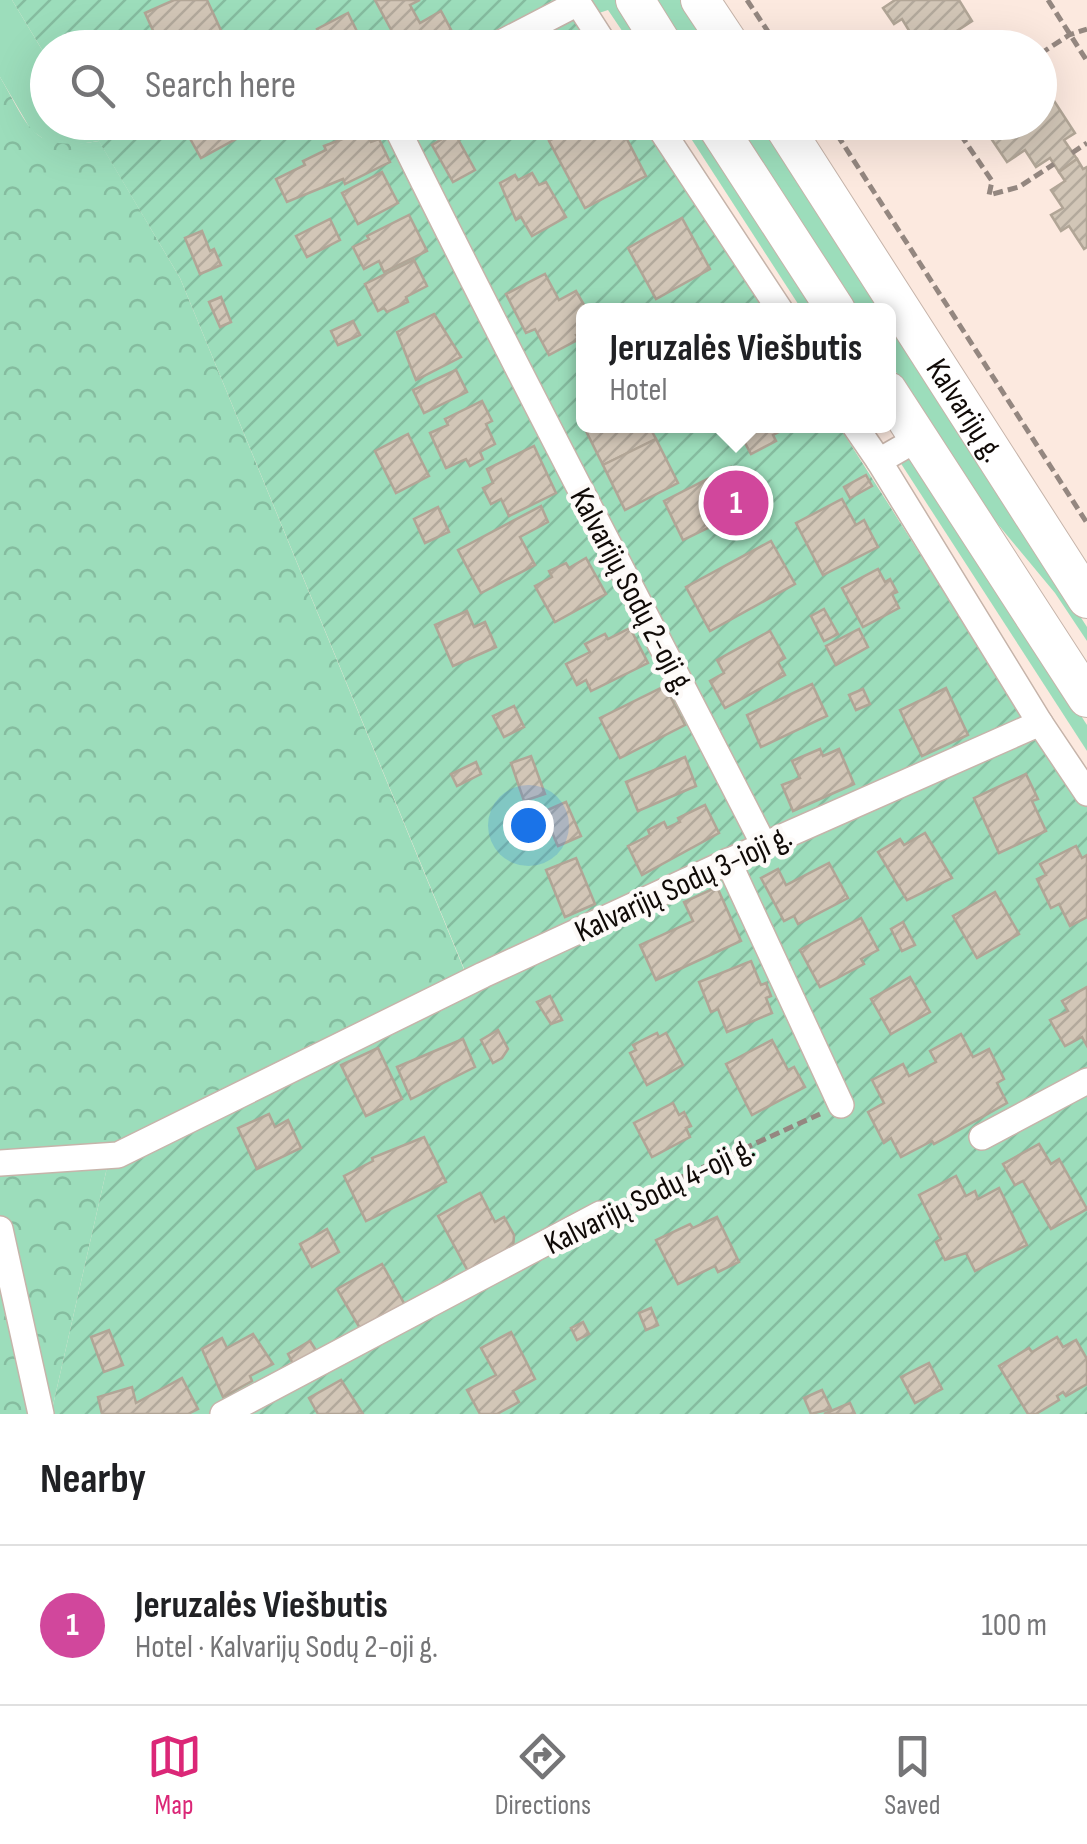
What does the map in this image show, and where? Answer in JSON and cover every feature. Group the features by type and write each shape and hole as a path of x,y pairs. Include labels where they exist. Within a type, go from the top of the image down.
{"main road":[{"path":"634,0 654,30"},
{"path":"700,0 720,30"},
{"path":"726,140 831,303"},
{"name":"Kalvarijų g.","path":"793,140 1087,599"},
{"name":"Kalvarijų g.","path":"896,403 1087,698"}],"street":[{"path":"524,30 576,2 595,30"},
{"name":"Kalvarijų Sodų 2-oji g.","path":"403,140 508,354 636,592 764,845"},
{"path":"668,140 775,303"},
{"path":"860,433 1087,793"},
{"path":"878,461 919,438"},
{"name":"Kalvarijų Sodų 3-ioji g.","path":"0,1163 118,1154 483,975 1040,723"},
{"path":"728,862 840,1105"},
{"path":"982,1137 1087,1081"},
{"name":"Kalvarijų Sodų 4-oji g.","path":"223,1414 600,1214"},
{"path":"0,1229 41,1414"}],"path":[{"path":"747,0 767,30"},
{"path":"1048,0 1087,62"},
{"path":"1057,43 1087,29"},
{"path":"840,140 1087,523"},
{"path":"964,140 992,180 988,195 1019,187 1054,164"},
{"path":"1072,153 1087,143"},
{"name":"Kalvarijų Sodų 4-oji g.","path":"600,1214 840,1105"}],"green space":[{"path":"0,0 12,0 30,30 30,128 0,77"},
{"path":"12,0 565,0 585,30 30,30"},
{"path":"590,0 618,0 638,30 622,30 608,10 599,13"},
{"path":"656,0 681,0 701,30 676,30"},
{"path":"0,77 30,126 30,140 76,144 99,141 180,278 465,972 111,1150 51,1414 0,1414"},
{"path":"45,140 99,141 73,145"},
{"path":"98,140 656,140 761,303 576,303 576,433 843,433 1087,806 1087,1414 51,1414 111,1150 465,971 180,278"},
{"path":"692,140 708,140 814,303 797,303"},
{"path":"746,140 772,140 877,303 851,303"},
{"path":"896,332 1087,627 1087,641 1055,593 977,499 896,372"},
{"path":"910,458 916,461 1087,725 1087,751 900,462"}],"building":[{"path":"174,0 207,0 221,30 153,30 145,13"},
{"path":"375,0 420,0 410,5 420,23 441,11 451,30 391,30"},
{"path":"895,0 959,0 972,21 958,30 909,30 902,19 894,24 883,8"},
{"path":"348,13 356,30 317,30"},
{"path":"1057,105 1075,133 1064,140 1077,159 1059,172 1050,158 1036,167 1025,150 1007,162 992,140 1057,140"},
{"path":"191,140 234,140 201,158"},
{"path":"340,140 379,140 390,162 345,184 343,179 287,202 276,179 305,165 303,161 326,150 324,146"},
{"path":"440,140 458,140 475,170 453,182 432,145"},
{"path":"627,140 646,176 585,208 549,141"},
{"path":"1077,159 1083,169 1087,167 1084,249 1069,226 1061,231 1051,215 1063,208 1051,190 1065,181 1059,172"},
{"path":"382,172 398,203 358,224 342,193"},
{"path":"532,173 539,185 546,182 566,217 532,236 521,217 516,220 500,183 515,175 518,180"},
{"path":"409,215 427,251 384,272 379,261 364,269 353,247"},
{"path":"682,218 710,269 656,299 628,248"},
{"path":"330,219 340,240 307,257 296,236"},
{"path":"202,231 221,265 200,274 185,238"},
{"path":"414,260 427,286 406,297 408,302 387,312 384,308 378,311 365,284"},
{"path":"545,274 559,300 576,291 583,303 576,303 576,341 549,355 535,329 526,333 506,294"},
{"path":"221,297 231,322 220,327 209,302"},
{"path":"434,314 461,357 416,380 397,332"},
{"path":"353,321 360,335 338,345 331,331"},
{"path":"456,370 467,392 424,413 413,390"},
{"path":"482,401 492,421 486,424 495,444 480,452 483,459 470,466 466,459 446,468 430,433 448,425 445,419"},
{"path":"587,433 653,433 656,439 603,465"},
{"path":"740,433 777,433 773,435 776,441 751,454"},
{"path":"408,434 429,476 396,493 375,451"},
{"path":"656,439 678,483 625,510 603,465"},
{"path":"534,446 556,493 509,516 501,499 491,504 483,488 493,483 487,469"},
{"path":"731,467 751,507 683,540 664,501"},
{"path":"866,475 872,486 850,498 844,487"},
{"path":"842,499 856,525 864,520 878,547 823,575 796,523"},
{"path":"541,506 548,522 520,537 535,565 481,593 458,550"},
{"path":"438,507 449,532 425,543 414,519"},
{"path":"771,541 795,584 710,631 686,587"},
{"path":"586,558 606,594 555,622 535,586 552,577 549,571 566,563 569,568"},
{"path":"878,569 897,592 892,594 899,608 863,627 842,588"},
{"path":"824,609 838,634 824,641 811,616"},
{"path":"467,611 474,627 485,622 496,647 453,666 435,625"},
{"path":"630,628 648,663 591,691 586,680 577,685 566,664 590,652 585,644"},
{"path":"859,629 868,647 836,665 826,646"},
{"path":"770,631 785,658 778,662 785,675 725,708 710,681 724,673 717,660"},
{"path":"812,684 827,716 761,747 747,715"},
{"path":"665,686 685,725 620,758 600,718"},
{"path":"946,688 968,735 922,756 900,710"},
{"path":"863,689 870,704 856,710 849,695"},
{"path":"514,706 524,727 504,737 493,716"},
{"path":"820,749 823,756 839,749 854,784 793,811 782,785 800,778 792,761"},
{"path":"531,756 545,794 524,801 511,763"},
{"path":"685,757 696,786 638,811 626,782"},
{"path":"476,762 481,774 457,786 451,774"},
{"path":"1026,774 1038,799 1032,801 1046,831 999,853 974,798"},
{"path":"566,802 581,836 558,846 543,812"},
{"path":"705,805 719,833 642,875 628,846 650,835 648,830 664,822 667,828"},
{"path":"925,833 952,878 907,900 878,852 900,839 904,845"},
{"path":"1076,846 1082,858 1087,855 1087,917 1070,926 1059,904 1051,908 1037,879 1046,875 1040,864"},
{"path":"576,858 595,904 565,917 546,870"},
{"path":"829,863 848,898 798,924 794,916 784,921 761,878 778,869 786,885"},
{"path":"717,887 741,941 656,980 640,945 693,921 684,902"},
{"path":"995,892 1019,934 977,958 953,916"},
{"path":"861,918 878,950 861,959 864,964 820,987 800,950"},
{"path":"903,922 915,945 902,951 891,929"},
{"path":"751,961 761,985 766,983 772,1013 727,1032 718,1009 711,1012 699,982"},
{"path":"910,977 930,1012 891,1034 871,999"},
{"path":"1087,987 1087,1046 1082,1037 1065,1046 1050,1020 1068,1011 1062,1001"},
{"path":"550,996 562,1020 551,1024 537,1002"},
{"path":"498,1030 508,1049 493,1063 481,1040"},
{"path":"657,1033 659,1037 666,1033 683,1065 647,1085 630,1053 636,1050 633,1045"},
{"path":"961,1034 973,1057 989,1049 1004,1079 997,1083 1007,1103 934,1144 932,1141 901,1157 891,1138 884,1143 868,1112 884,1103 872,1080 903,1064 909,1076 936,1062 930,1051"},
{"path":"463,1039 475,1067 411,1099 397,1067"},
{"path":"772,1040 788,1070 794,1067 805,1087 752,1115 726,1064"},
{"path":"378,1048 402,1099 366,1116 341,1065"},
{"path":"673,1103 679,1115 684,1112 691,1126 686,1128 690,1137 652,1157 634,1123"},
{"path":"269,1114 275,1127 288,1120 301,1148 257,1169 238,1128"},
{"path":"424,1137 446,1182 366,1221 344,1176 373,1161 372,1158"},
{"path":"1039,1144 1051,1164 1059,1159 1087,1209 1051,1229 1023,1181 1015,1185 1003,1164"},
{"path":"956,1176 966,1196 975,1191 978,1199 999,1188 1027,1245 975,1271 966,1253 945,1260 936,1242 941,1239 919,1195"},
{"path":"480,1193 495,1222 504,1217 514,1235 513,1249 469,1273 438,1216"},
{"path":"717,1217 739,1262 718,1272 715,1266 678,1284 656,1240"},
{"path":"327,1229 339,1252 312,1267 300,1244"},
{"path":"382,1264 405,1305 361,1330 337,1289"},
{"path":"651,1308 658,1325 646,1330 639,1313"},
{"path":"583,1322 589,1334 577,1340 571,1328"},
{"path":"109,1330 123,1365 104,1372 91,1337"},
{"path":"511,1332 535,1379 513,1391 519,1402 497,1414 480,1414 467,1390 496,1375 481,1348"},
{"path":"253,1334 273,1364 223,1397 202,1349 222,1338 227,1348"},
{"path":"1057,1337 1063,1347 1076,1340 1087,1359 1087,1384 1066,1396 1063,1392 1057,1396 1059,1400 1036,1414 1028,1414 999,1366"},
{"path":"310,1341 319,1355 295,1368 288,1354"},
{"path":"929,1363 942,1389 915,1403 901,1377"},
{"path":"182,1378 198,1409 188,1414 102,1414 98,1397 132,1387 136,1403"},
{"path":"341,1380 363,1414 318,1414 309,1398"},
{"path":"822,1390 831,1409 811,1414 804,1398"},
{"path":"850,1403 855,1414 824,1414"}],"place":[{"name":"Jeruzalės Viešbutis","path":"736,503"}]}
